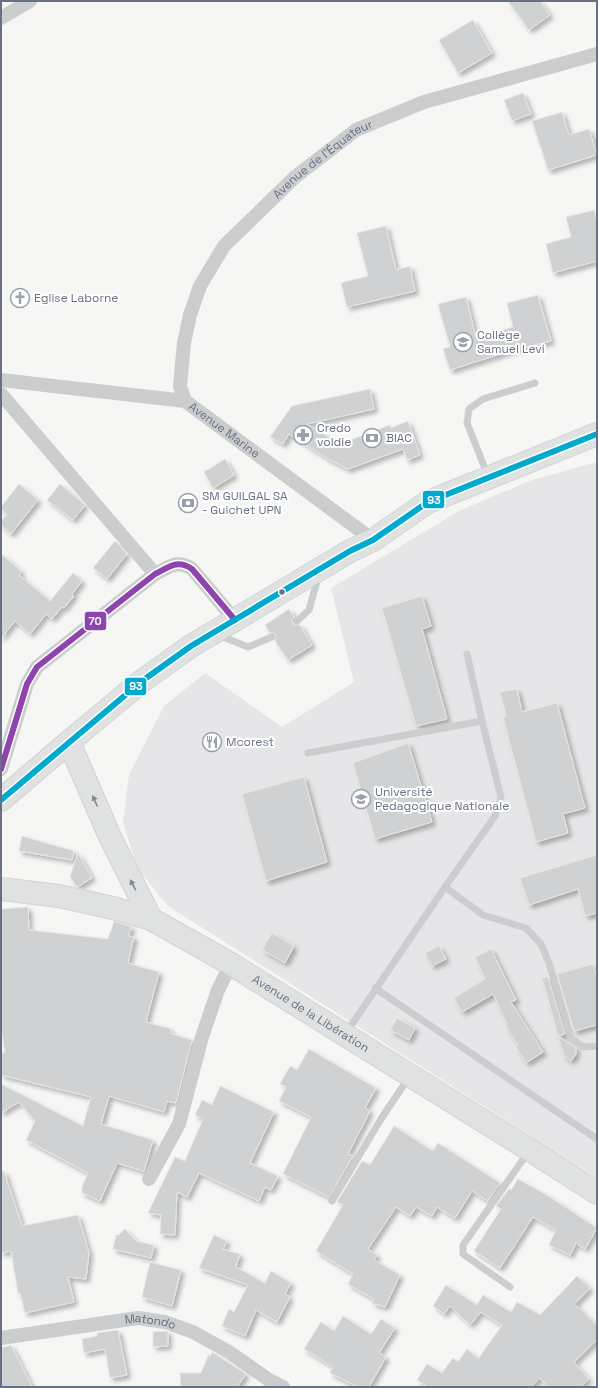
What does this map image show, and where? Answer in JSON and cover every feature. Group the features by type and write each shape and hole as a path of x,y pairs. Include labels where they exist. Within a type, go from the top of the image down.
{"main road":[{"path":"1,800 142,681 212,633 320,569 373,540 428,502 597,434"},
{"path":"69,742 110,837 151,919"},
{"name":"Avenue de la Libération","path":"1,888 59,896 113,908 151,919 231,964 597,1193"}],"street":[{"path":"1,18 30,1"},
{"name":"Avenue de l'Équateur","path":"185,401 180,386 184,343 190,315 200,286 224,246 295,177 356,130 424,102 597,54"},
{"name":"Avenue Marine","path":"1,380 185,401 373,540"},
{"path":"1,394 155,574"},
{"path":"1,769 27,684 37,667 155,574 175,564 184,563 192,569 235,620"},
{"path":"149,1179 179,1124 202,1037 218,990 231,964"},
{"name":"Matondo","path":"1,1338 138,1318 165,1322 193,1332 229,1352 267,1384 283,1387"}],"lane":[{"path":"489,478 467,423 469,409 483,399 535,384"},
{"path":"297,621 310,610 320,569"},
{"path":"212,633 248,647 272,637"},
{"path":"345,1035 375,988 495,816 501,797 467,654"},
{"path":"308,753 482,721"},
{"path":"445,887 483,915 526,928 541,944 550,963 571,1038 582,1047 597,1046"},
{"path":"375,988 597,1139"},
{"path":"332,1201 381,1118 410,1075"},
{"path":"510,1287 462,1254 462,1245 530,1150"}],"shaded area":[{"name":"Université Pedagogique Nationale","path":"597,462 597,1178 168,906 137,868 123,822 129,775 164,706 205,673 282,727 354,682 331,588 459,511 532,480"}],"building":[{"path":"508,1 540,1 550,15 529,30"},
{"path":"473,20 492,53 458,73 439,40"},
{"path":"523,93 531,114 512,121 504,100"},
{"path":"562,112 569,135 589,129 597,155 548,170 532,121"},
{"path":"594,210 597,222 597,261 553,273 546,244 571,237 566,217"},
{"path":"386,226 396,270 410,266 415,291 347,307 341,283 368,276 357,233"},
{"path":"538,295 551,341 519,348 450,370 443,349 450,347 438,304 466,297 476,338 513,327 507,303"},
{"path":"370,389 374,409 307,424 340,444 390,425 391,428 408,421 420,455 407,460 403,449 348,469 327,458 289,434 283,444 270,437 292,406"},
{"path":"225,459 234,475 213,488 204,472"},
{"path":"19,484 38,500 11,534 1,525 1,521 7,514 1,509 1,507"},
{"path":"60,484 85,505 73,520 47,500"},
{"path":"115,541 127,554 107,579 93,568"},
{"path":"1,554 22,572 19,575 50,601 73,573 82,581 72,594 74,596 52,619 46,614 30,634 15,621 1,638"},
{"path":"422,596 431,626 422,629 447,719 416,726 382,608"},
{"path":"289,609 294,617 292,620 293,624 300,625 312,645 288,660 275,641 276,635 273,632 270,633 265,625"},
{"path":"517,689 522,712 557,703 585,808 563,814 568,833 536,842 503,717 506,716 500,692"},
{"path":"408,743 432,822 375,839 353,763"},
{"path":"304,777 327,862 266,881 242,794"},
{"path":"22,836 74,851 72,860 19,851"},
{"path":"78,853 92,878 77,887 70,877"},
{"path":"597,855 597,913 585,916 578,889 529,905 520,878"},
{"path":"28,907 29,930 108,939 114,921 132,927 128,936 134,937 128,963 159,972 146,1022 171,1029 170,1033 192,1040 176,1103 167,1101 164,1112 109,1096 101,1124 153,1140 144,1171 117,1163 100,1201 82,1193 82,1187 88,1173 26,1140 35,1121 19,1102 1,1113 1,1084 83,1126 91,1097 1,1075 1,1053 5,1053 1,1026 1,909"},
{"path":"272,933 294,946 285,963 262,950"},
{"path":"439,946 446,959 432,966 425,953"},
{"path":"491,949 516,1000 511,1002 543,1052 526,1063 516,1047 518,1045 505,1025 507,1024 493,994 462,1012 454,998 485,979 475,957"},
{"path":"593,964 597,978 597,1025 574,1031 557,974"},
{"path":"548,977 565,1034 558,1036 542,978"},
{"path":"397,1018 415,1028 409,1040 390,1030"},
{"path":"558,1036 576,1048 576,1054 571,1061 564,1056"},
{"path":"309,1049 376,1088 365,1108 370,1111 348,1154 353,1156 329,1197 283,1174 311,1117 279,1101 286,1087 280,1084 290,1066 297,1070"},
{"path":"220,1086 274,1112 250,1163 278,1176 271,1190 265,1187 259,1201 199,1173 187,1197 177,1192 175,1235 160,1234 161,1215 148,1213 175,1157 185,1161 203,1119 195,1115 202,1100 212,1105"},
{"path":"394,1126 433,1151 438,1143 500,1183 488,1201 472,1191 455,1218 437,1207 432,1216 416,1207 410,1216 396,1207 368,1249 377,1255 374,1260 400,1275 385,1307 372,1303 374,1299 348,1284 353,1274 316,1251 343,1205 337,1202 362,1161 370,1165"},
{"path":"4,1171 22,1226 78,1215 89,1253 86,1279 68,1277 74,1302 25,1313 20,1293 18,1293 11,1251 1,1253 1,1172"},
{"path":"518,1179 550,1197 597,1228 585,1249 576,1243 570,1255 549,1245 556,1230 533,1217 500,1268 474,1251 501,1209 496,1206 509,1189 511,1190"},
{"path":"125,1229 136,1241 154,1245 151,1258 113,1249 116,1235 119,1235"},
{"path":"214,1235 227,1241 223,1249 240,1254 236,1267 265,1283 271,1271 291,1283 285,1294 290,1297 277,1322 256,1310 245,1336 222,1326 229,1309 234,1312 248,1285 199,1268"},
{"path":"150,1262 181,1270 172,1306 142,1297"},
{"path":"577,1276 590,1288 575,1304 597,1326 597,1340 574,1362 589,1379 580,1387 548,1387 540,1378 531,1387 428,1387 417,1380 427,1364 442,1373 453,1358 458,1362 467,1349 478,1359 502,1325 481,1312 470,1325 450,1306 444,1314 433,1306 446,1285 477,1305 483,1295 511,1312 517,1302 540,1315"},
{"path":"343,1316 371,1334 381,1319 395,1328 379,1353 386,1357 369,1387 358,1387 330,1373 333,1367 304,1349 321,1322 334,1331"},
{"path":"118,1330 127,1375 110,1378 105,1349 84,1353 82,1339 97,1336 97,1333"},
{"path":"153,1332 168,1332 168,1346 153,1347"},
{"path":"11,1345 32,1387 1,1387 1,1348"},
{"path":"212,1352 246,1374 237,1387 181,1387 180,1373 201,1373 209,1354 210,1357"}],"transit line":[{"name":"93","path":"1,800 142,681 191,646 350,551 373,540 428,502 597,434"},
{"name":"70","path":"1,769 27,684 37,667 155,574 173,565 177,564 187,566 192,569 235,620"}],"place":[{"name":"Eglise Laborne","path":"20,298"},
{"name":"Collège Samuel Levi","path":"463,342"},
{"name":"Credo voldie","path":"303,435"},
{"name":"BIAC","path":"372,438"},
{"name":"SM GUILGAL SA - Guichet UPN","path":"188,503"},
{"name":"Mcorest","path":"212,742"},
{"name":"Université Pedagogique Nationale","path":"361,799"}]}
